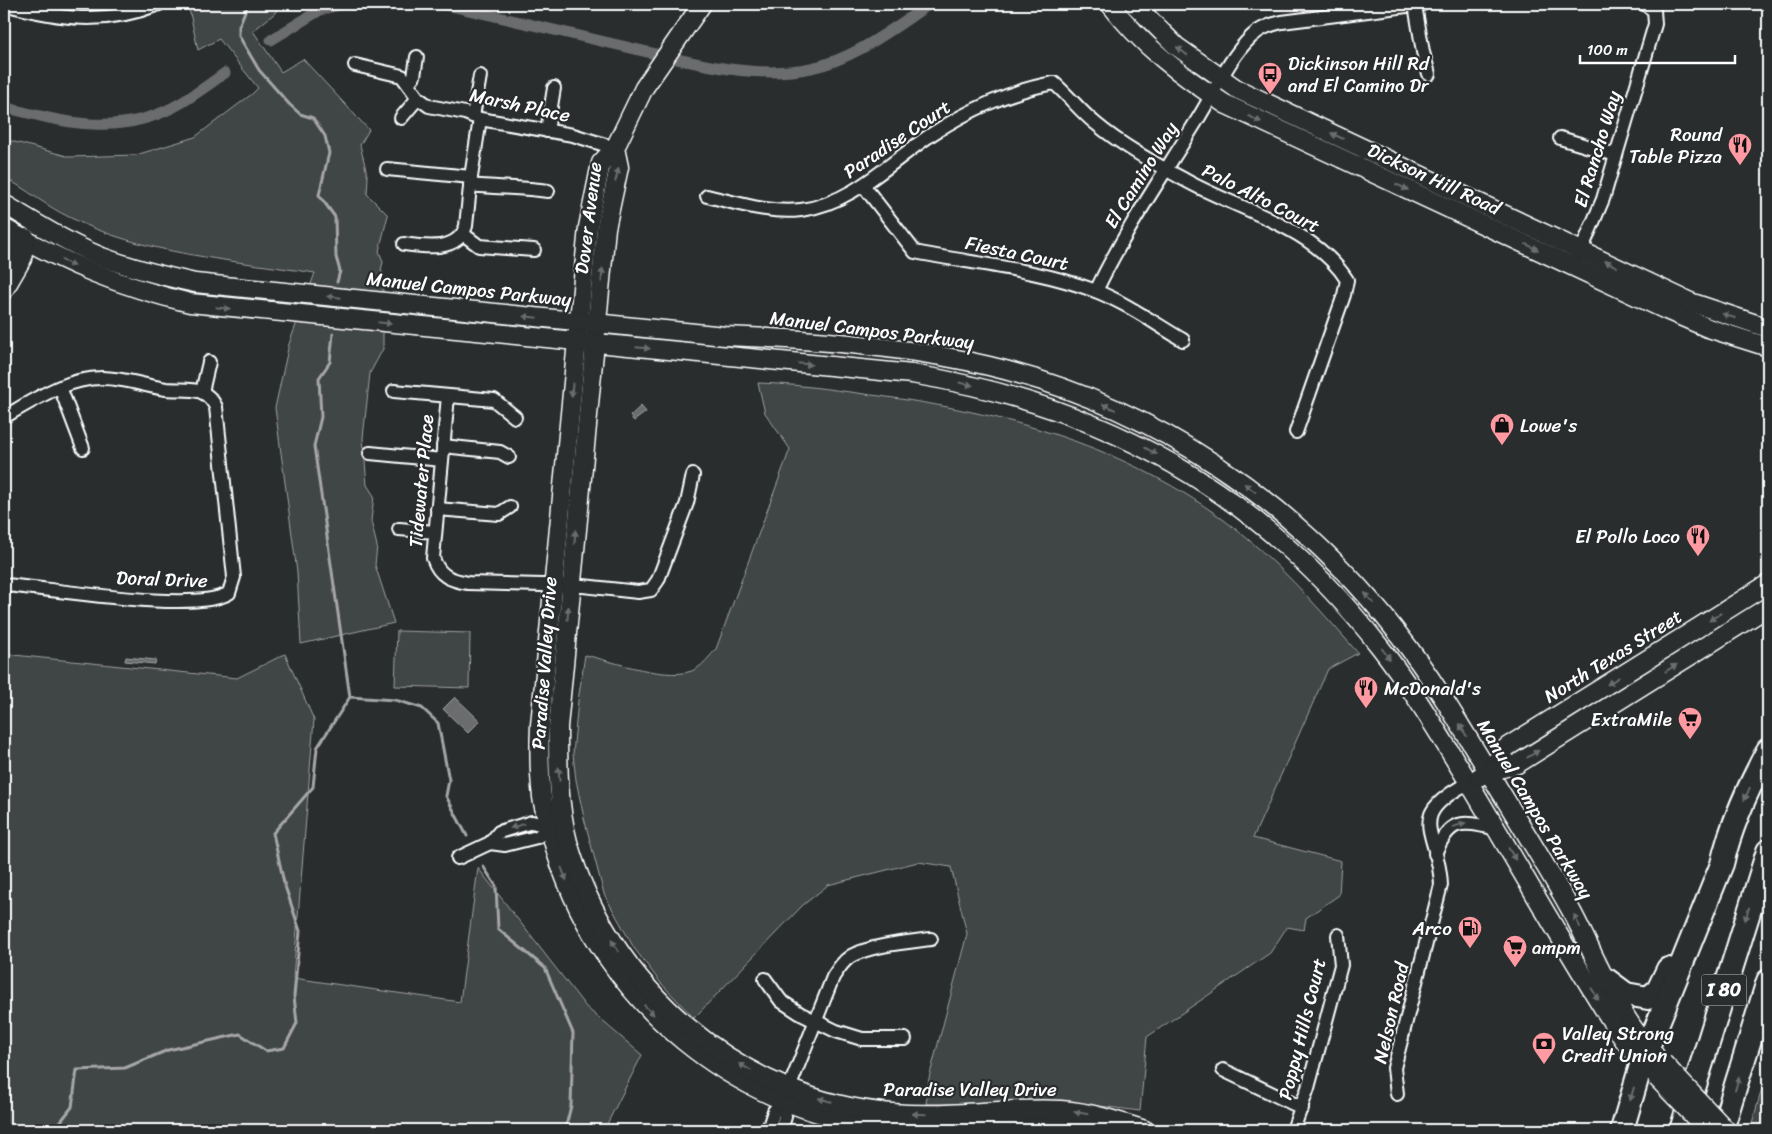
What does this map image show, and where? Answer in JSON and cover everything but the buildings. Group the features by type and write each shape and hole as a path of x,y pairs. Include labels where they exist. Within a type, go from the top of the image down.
{"highway":[{"path":"1622,1130 1652,1063 1722,864 1726,846 1746,794 1768,750"},
{"path":"1607,980 1626,994 1639,998 1653,995 1658,990 1717,861 1726,846"},
{"name":"I 80","path":"1681,1130 1768,851"},
{"name":"I 80","path":"1725,1126 1768,981"}],"main road":[{"name":"Dover Avenue","path":"579,322 593,197 601,163 615,148 631,111 660,63 702,4"},
{"name":"Dickson Hill Road","path":"1110,4 1138,36 1164,61 1212,96 1254,118 1682,317 1768,347"},
{"name":"Dickson Hill Road","path":"1134,4 1176,46 1222,80 1263,102 1582,249 1690,302 1768,328"},
{"name":"Dover Avenue","path":"597,324 606,228 619,167 615,148"},
{"name":"Manuel Campos Parkway","path":"4,204 36,223 101,256 160,275 195,282 597,324 835,344 953,358 1035,379 1068,390 1139,420 1176,440 1244,483 1290,519 1348,574 1418,660 1572,912 1652,1063 1707,1130"},
{"path":"4,266 11,253 25,240 36,223"},
{"name":"Manuel Campos Parkway","path":"4,228 93,274 147,292 190,303 882,371 947,380 1035,402 1078,417 1129,440 1203,481 1240,507 1276,536 1333,591 1380,646 1409,686 1624,1040 1725,1126"},
{"path":"4,290 22,259 25,240"},
{"name":"Paradise Valley Drive","path":"579,322 540,725 539,761 542,798 557,825 588,896 618,951 652,994 700,1038 787,1095 841,1119 891,1127 931,1128 1035,1124 1063,1125 1097,1130"},
{"name":"Paradise Valley Drive","path":"557,825 558,727 570,586 597,324"},
{"name":"North Texas Street","path":"1488,772 1507,747 1768,584"},
{"name":"North Texas Street","path":"1468,783 1488,772 1517,764 1768,607"},
{"name":"Paradise Valley Drive","path":"787,1095 825,1100 891,1113 930,1115 1064,1110 1095,1115 1145,1130"}],"street":[{"path":"4,4 48,15 75,19 104,18 132,13 159,4"},
{"path":"1419,4 1423,52 1430,74"},
{"name":"El Camino Way","path":"1096,291 1115,253 1242,48 1264,27 1282,22 1419,4"},
{"name":"El Rancho Way","path":"1573,267 1603,199 1655,24 1649,7"},
{"path":"408,83 414,76 418,57"},
{"path":"355,66 397,74 408,83 418,98 401,118"},
{"path":"404,244 438,246 451,242 463,234 466,226 480,76"},
{"name":"Paradise Court","path":"707,196 766,209 800,210 825,205 847,196 932,134 960,118 1022,91 1054,83 1096,124 1166,170"},
{"path":"547,131 554,88"},
{"name":"Marsh Place","path":"418,98 436,108 477,118 587,138 615,148"},
{"path":"1560,138 1616,155"},
{"path":"387,169 470,181 501,188 515,186 548,191"},
{"name":"Palo Alto Court","path":"1166,170 1209,193 1300,236 1340,268 1347,280 1296,432"},
{"name":"Fiesta Court","path":"863,185 915,252 1041,274 1096,291 1183,340"},
{"path":"463,234 470,242 479,246 534,250"},
{"path":"4,417 60,387 82,380 102,378 166,389 202,392 209,362"},
{"path":"60,387 83,448"},
{"path":"394,391 494,400 515,417"},
{"name":"Doral Drive","path":"4,585 166,601 214,600 229,594 234,577 216,407 210,397 202,392"},
{"name":"Tidewater Place","path":"448,396 433,558 436,569 445,576 468,583 553,585 638,592 651,590 658,580 687,503 693,475"},
{"path":"443,446 500,452 509,457"},
{"path":"370,453 442,460"},
{"path":"437,509 499,514 510,507"},
{"path":"399,528 435,532"},
{"name":"Nelson Road","path":"1397,1094 1394,1068 1439,895 1440,875 1430,832 1433,810 1441,798 1468,783"},
{"path":"458,858 490,843 499,832 532,822 557,825"},
{"path":"1435,854 1445,834 1457,824 1469,823 1497,829"},
{"name":"Poppy Hills Court","path":"1293,1130 1302,1108 1341,965 1338,935"},
{"path":"781,1130 785,1117 787,1095 833,977 841,965 850,956 906,942 932,939"},
{"path":"765,979 781,1001 816,1021 862,1039 905,1039"},
{"path":"1223,1070 1302,1108"},
{"path":"768,1130 774,1111 787,1095"}],"shaded area":[{"path":"188,4 280,4 275,13 253,31 281,72 303,59 369,130 360,145 368,178 367,194 388,215 379,251 383,262 381,270 383,274 383,349 370,373 363,438 367,485 374,496 371,521 377,546 375,565 394,623 301,644 297,572 275,408 289,344 315,273 221,260 158,248 128,240 98,230 69,217 4,177 4,139 70,157 136,155 195,137 252,94 258,88 219,39 198,50"},
{"path":"758,383 838,390 959,409 1052,433 1141,469 1183,493 1224,520 1261,550 1327,617 1358,653 1328,669 1253,838 1341,861 1339,895 1306,918 1304,930 1287,927 1270,953 1147,1037 1140,1111 1084,1104 926,1104 929,1078 967,934 951,867 918,862 828,885 803,905 694,1018 660,982 634,948 604,894 584,818 573,754 585,655 642,669 672,674 685,673 696,669 716,649 790,449 765,413"},
{"path":"641,406 646,412 634,421 630,416"},
{"path":"397,631 470,633 469,688 395,686"},
{"path":"4,654 237,678 285,654 314,720 293,978 460,1002 478,868 586,1007 642,1055 604,1130 4,1130"},
{"path":"126,657 156,660 155,664 125,661"},
{"path":"455,697 480,721 468,733 443,709"},
{"path":"1768,1068 1768,1130 1750,1130"}],"waterway":[{"path":"248,4 239,26 239,36 259,70 300,114 313,118 325,136 329,153 319,195 335,217 336,257 340,271 337,282"},
{"path":"271,40 320,10 343,4"},
{"path":"441,4 689,62 714,67 763,72 811,68 843,58 873,42 930,4"},
{"path":"4,107 71,122 115,124 137,121 159,114 181,103 225,73"},
{"path":"54,1130 72,1107 77,1070 125,1068 168,1050 240,1034 266,1051 284,1048 297,1023 294,996 300,931 284,883 273,833 313,787 317,748 350,697 314,446 321,417 319,378 330,362 333,334"},
{"path":"350,697 395,700 422,708 438,723 449,780 446,796 467,836"},
{"path":"483,866 496,886 498,929 545,968 573,1033 571,1106 565,1130"}],"place":[{"name":"Dickinson Hill Rd and El Camino Dr","path":"1270,95"},
{"name":"Round Table Pizza","path":"1740,166"},
{"name":"Lowe's","path":"1502,446"},
{"name":"El Pollo Loco","path":"1698,557"},
{"name":"McDonald's","path":"1366,709"},
{"name":"ExtraMile","path":"1690,740"},
{"name":"Arco","path":"1470,949"},
{"name":"ampm","path":"1515,968"},
{"name":"Valley Strong Credit Union","path":"1544,1065"}]}
